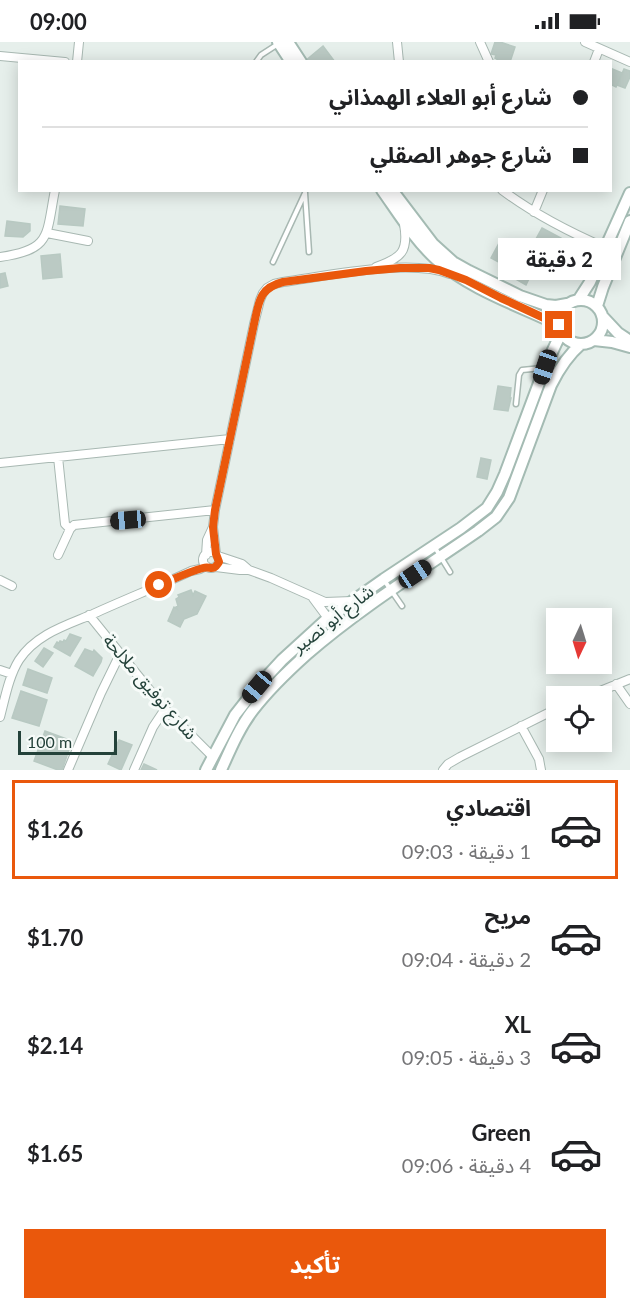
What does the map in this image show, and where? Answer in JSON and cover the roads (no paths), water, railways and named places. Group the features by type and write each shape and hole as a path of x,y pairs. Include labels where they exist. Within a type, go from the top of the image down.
{"main road":[{"path":"282,42 290,60"},
{"path":"282,42 299,60"},
{"path":"383,192 418,240 434,257 466,280 560,329 570,341 581,344 594,340 630,347"},
{"path":"394,192 433,244 453,262 493,283 538,302 556,306 579,299 590,282 630,193"},
{"path":"597,306 630,221"},
{"path":"579,299 592,302 597,306 603,317 618,333 630,341"},
{"path":"560,329 559,317 567,304"},
{"path":"594,340 603,328 603,317"},
{"name":"شارع أبو نصير","path":"206,770 230,722 282,660 327,619 477,516 492,502 505,474 560,329"},
{"name":"شارع أبو نصير","path":"220,770 239,732 258,704 283,675 336,629 487,524 503,508 558,371 581,344"}],"street":[{"path":"77,60 79,42"},
{"path":"397,42 399,60"},
{"path":"480,42 488,60"},
{"path":"585,42 630,62"},
{"path":"595,60 599,49"},
{"path":"0,56 44,60"},
{"path":"0,257 27,252 36,247 47,233 55,192"},
{"path":"504,192 569,232 606,248"},
{"path":"534,212 542,192"},
{"path":"366,271 393,261 402,253 406,237 404,221"},
{"path":"47,233 88,241"},
{"path":"216,567 219,562 213,527 215,510 254,324 263,293 267,288 283,282 400,268 429,268 466,280"},
{"path":"0,463 230,439"},
{"path":"58,457 65,524 70,530"},
{"path":"58,555 74,525 215,510"},
{"path":"213,527 207,540 205,560 211,568 249,570 329,602 353,601"},
{"path":"0,717 12,674 21,657 34,644 63,625 191,571 211,552 242,564 249,570"},
{"path":"0,580 12,586"},
{"path":"313,597 336,629"},
{"name":"شارع توفيق ملالحة","path":"89,615 165,709 212,756"},
{"path":"68,770 120,654"},
{"path":"0,670 12,674"},
{"path":"611,686 630,678"},
{"path":"616,684 630,704"},
{"path":"134,770 153,727 165,709"},
{"path":"443,770 460,757 546,714"},
{"path":"521,726 539,759 541,770"}],"lane":[{"path":"257,60 261,55 282,42"},
{"path":"305,192 309,252"},
{"path":"273,262 305,192"},
{"path":"516,404 519,375 522,370 545,367"},
{"path":"433,545 450,572"},
{"path":"384,579 402,606"}]}
